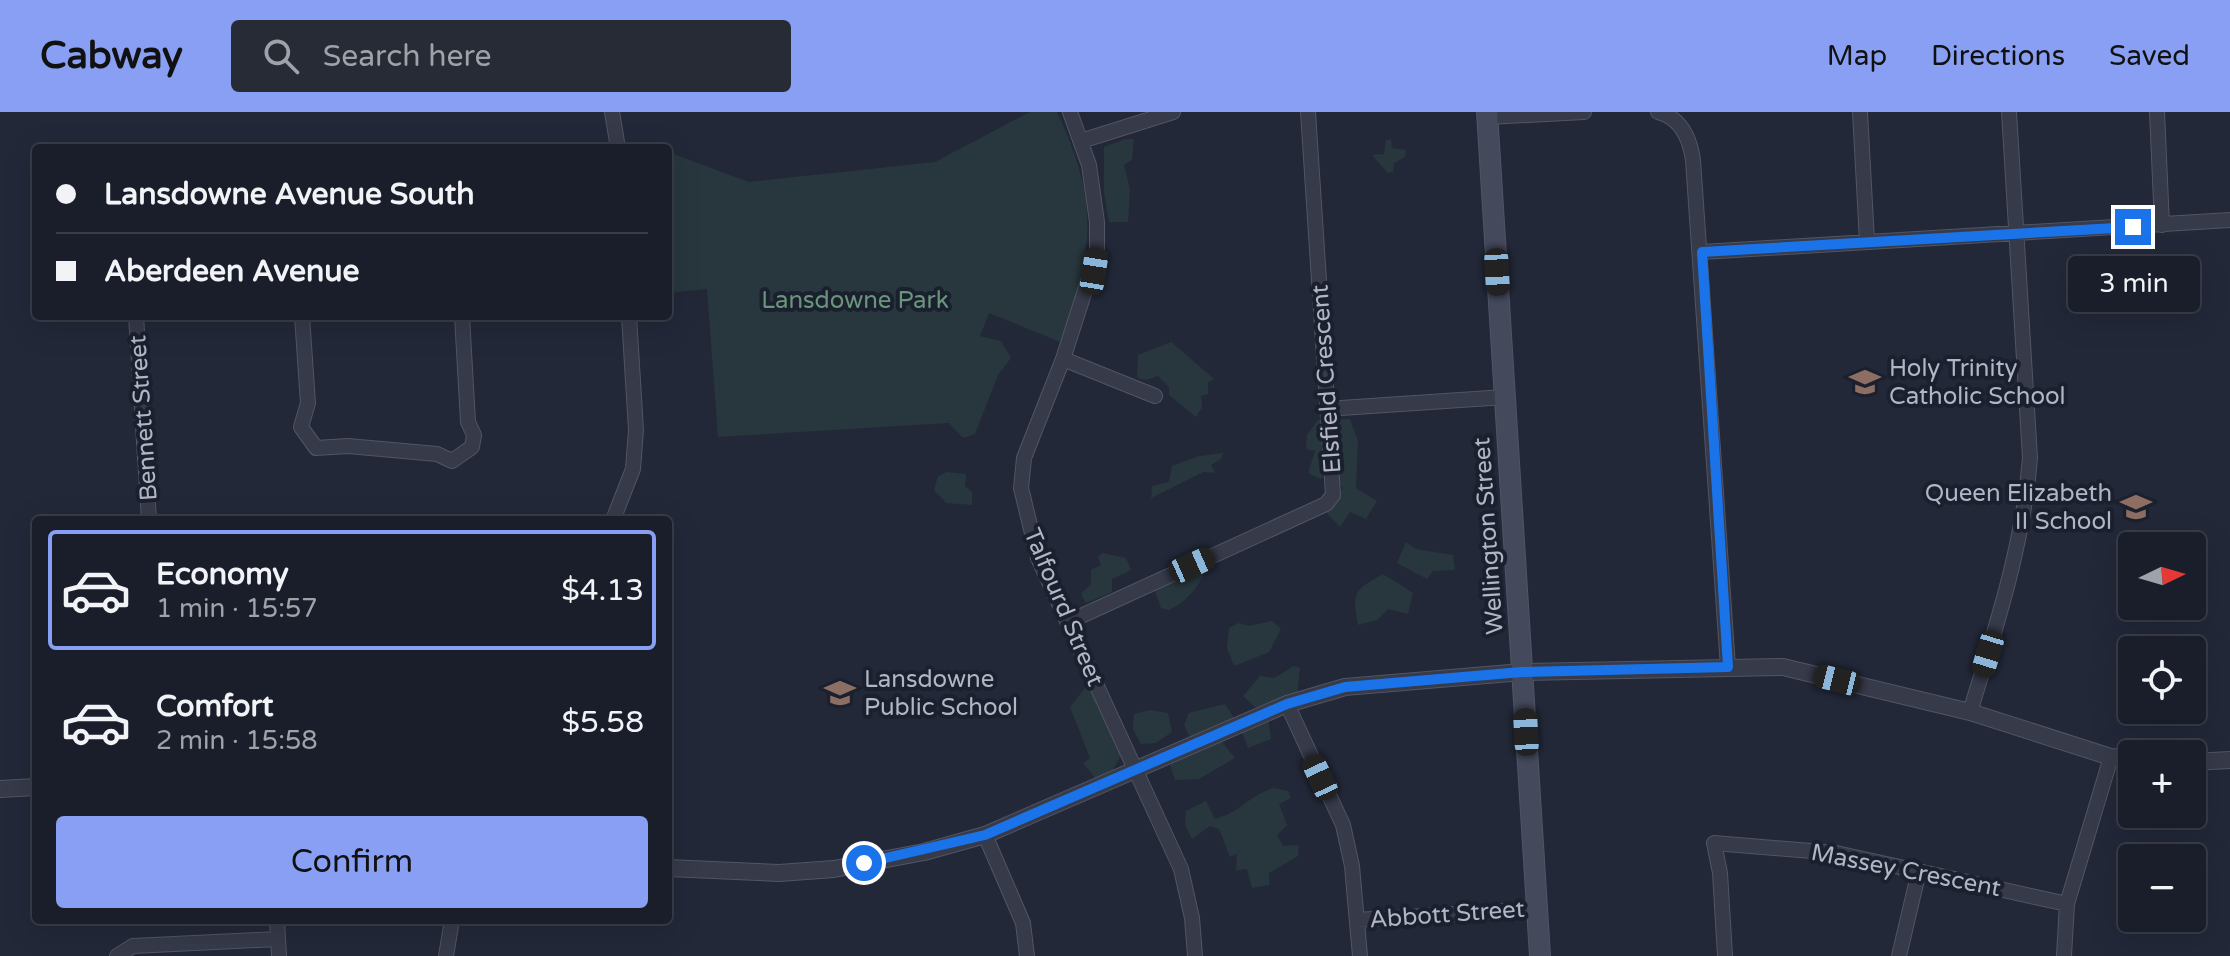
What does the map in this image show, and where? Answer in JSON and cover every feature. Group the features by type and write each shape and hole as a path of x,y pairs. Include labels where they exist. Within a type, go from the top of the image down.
{"main road":[{"name":"Wellington Street","path":"1488,114 1540,956"}],"street":[{"path":"612,112 617,144"},
{"name":"Talfourd Street","path":"1070,112 1089,165 1097,253 1063,359 1024,458 1021,488 1025,517 1038,558 1181,869 1192,918 1195,956"},
{"path":"1081,141 1173,112"},
{"name":"Elsfield Crescent","path":"1068,622 1326,504 1333,495 1308,112"},
{"path":"1488,114 1584,112"},
{"path":"1658,112 1678,123 1691,147 1702,252 1728,667"},
{"path":"1860,112 1867,241"},
{"path":"1970,712 2014,568 2026,510 2030,458 2009,112"},
{"path":"2157,112 2162,225"},
{"path":"1702,252 2230,220"},
{"name":"Bennett Street","path":"136,320 149,516"},
{"path":"302,320 308,403 301,427 310,444 316,448 348,446 437,454 452,461 472,447 474,435 468,422 462,320"},
{"path":"615,516 633,469 636,430 629,320"},
{"path":"1063,359 1155,396"},
{"path":"1326,409 1505,397"},
{"path":"672,868 727,873 834,869 924,852 985,835 1287,704 1345,687 1522,672 1783,667 1970,712 2118,758"},
{"path":"1287,704 1343,825 1352,866 1360,956"},
{"path":"2064,956 2067,904 2111,757"},
{"path":"2206,761 2230,760"},
{"path":"0,789 32,787"},
{"path":"985,835 1023,923 1027,956"},
{"name":"Massey Crescent","path":"1725,956 1720,873 1714,843 1836,853 2067,904"},
{"path":"1899,956 1919,871"},
{"name":"Abbott Street","path":"1357,920 1537,909"},
{"path":"277,924 279,956"},
{"path":"446,956 451,924"},
{"path":"117,956 133,946 278,939"}],"green space":[{"name":"Lansdowne Park","path":"1030,112 1057,112 1080,173 1087,227 1080,280 1060,342 989,313 980,336 1001,341 1011,358 998,375 975,434 963,438 949,423 718,437 707,289 672,293 672,153 749,182 935,162"},
{"path":"1134,139 1132,160 1124,165 1130,189 1128,222 1109,222 1104,192 1104,147"},
{"path":"1391,139 1392,148 1406,150 1405,157 1394,163 1393,172 1388,173 1372,155 1384,154 1386,140"},
{"path":"1171,342 1214,379 1208,382 1208,394 1201,396 1202,408 1196,417 1169,395 1169,387 1158,376 1146,380 1137,378 1138,355"},
{"path":"1350,419 1358,441 1356,488 1377,501 1366,519 1350,512 1340,527 1323,509 1343,488 1337,483 1342,467 1333,461 1321,479 1308,473 1315,451 1306,449 1307,435 1318,420"},
{"path":"1223,453 1221,459 1211,465 1215,473 1203,472 1151,498 1152,486 1169,482 1172,466 1199,456"},
{"path":"947,472 966,474 965,486 972,492 972,505 946,503 934,490 938,476"},
{"path":"1406,542 1416,549 1453,555 1455,570 1433,571 1427,579 1397,563"},
{"path":"1102,553 1126,558 1131,570 1112,579 1112,592 1086,603 1081,594 1091,584 1091,570 1101,565 1098,557"},
{"path":"1207,562 1203,576 1188,596 1169,610 1161,608 1153,586"},
{"path":"1383,574 1413,593 1408,614 1388,609 1377,620 1358,625 1357,594 1366,584"},
{"path":"1272,621 1281,629 1269,652 1234,666 1227,648 1229,628 1239,623 1249,626"},
{"path":"1294,666 1300,668 1297,694 1267,711 1271,739 1248,748 1241,730 1258,710 1243,696 1260,676 1274,678"},
{"path":"1093,678 1125,747 1112,772 1095,778 1083,763 1090,758 1070,707"},
{"path":"1225,704 1234,718 1211,728 1235,758 1199,779 1175,780 1170,765 1196,751 1184,725 1189,713"},
{"path":"1150,710 1168,713 1172,732 1156,743 1141,744 1133,729 1134,714"},
{"path":"1274,788 1288,791 1291,798 1279,804 1287,825 1277,835 1283,846 1299,845 1298,856 1269,873 1269,885 1252,888 1247,869 1236,871 1237,854 1230,857 1219,829 1210,826 1192,839 1185,825 1186,811 1206,801 1215,819"}],"place":[{"name":"Holy Trinity Catholic School","path":"1865,382"},
{"name":"Queen Elizabeth II School","path":"2136,507"},
{"name":"Lansdowne Public School","path":"840,693"}],"route":[{"path":"864,863 924,852 985,835 1287,704 1345,687 1522,672 1728,667 1702,252 2133,227"}]}
